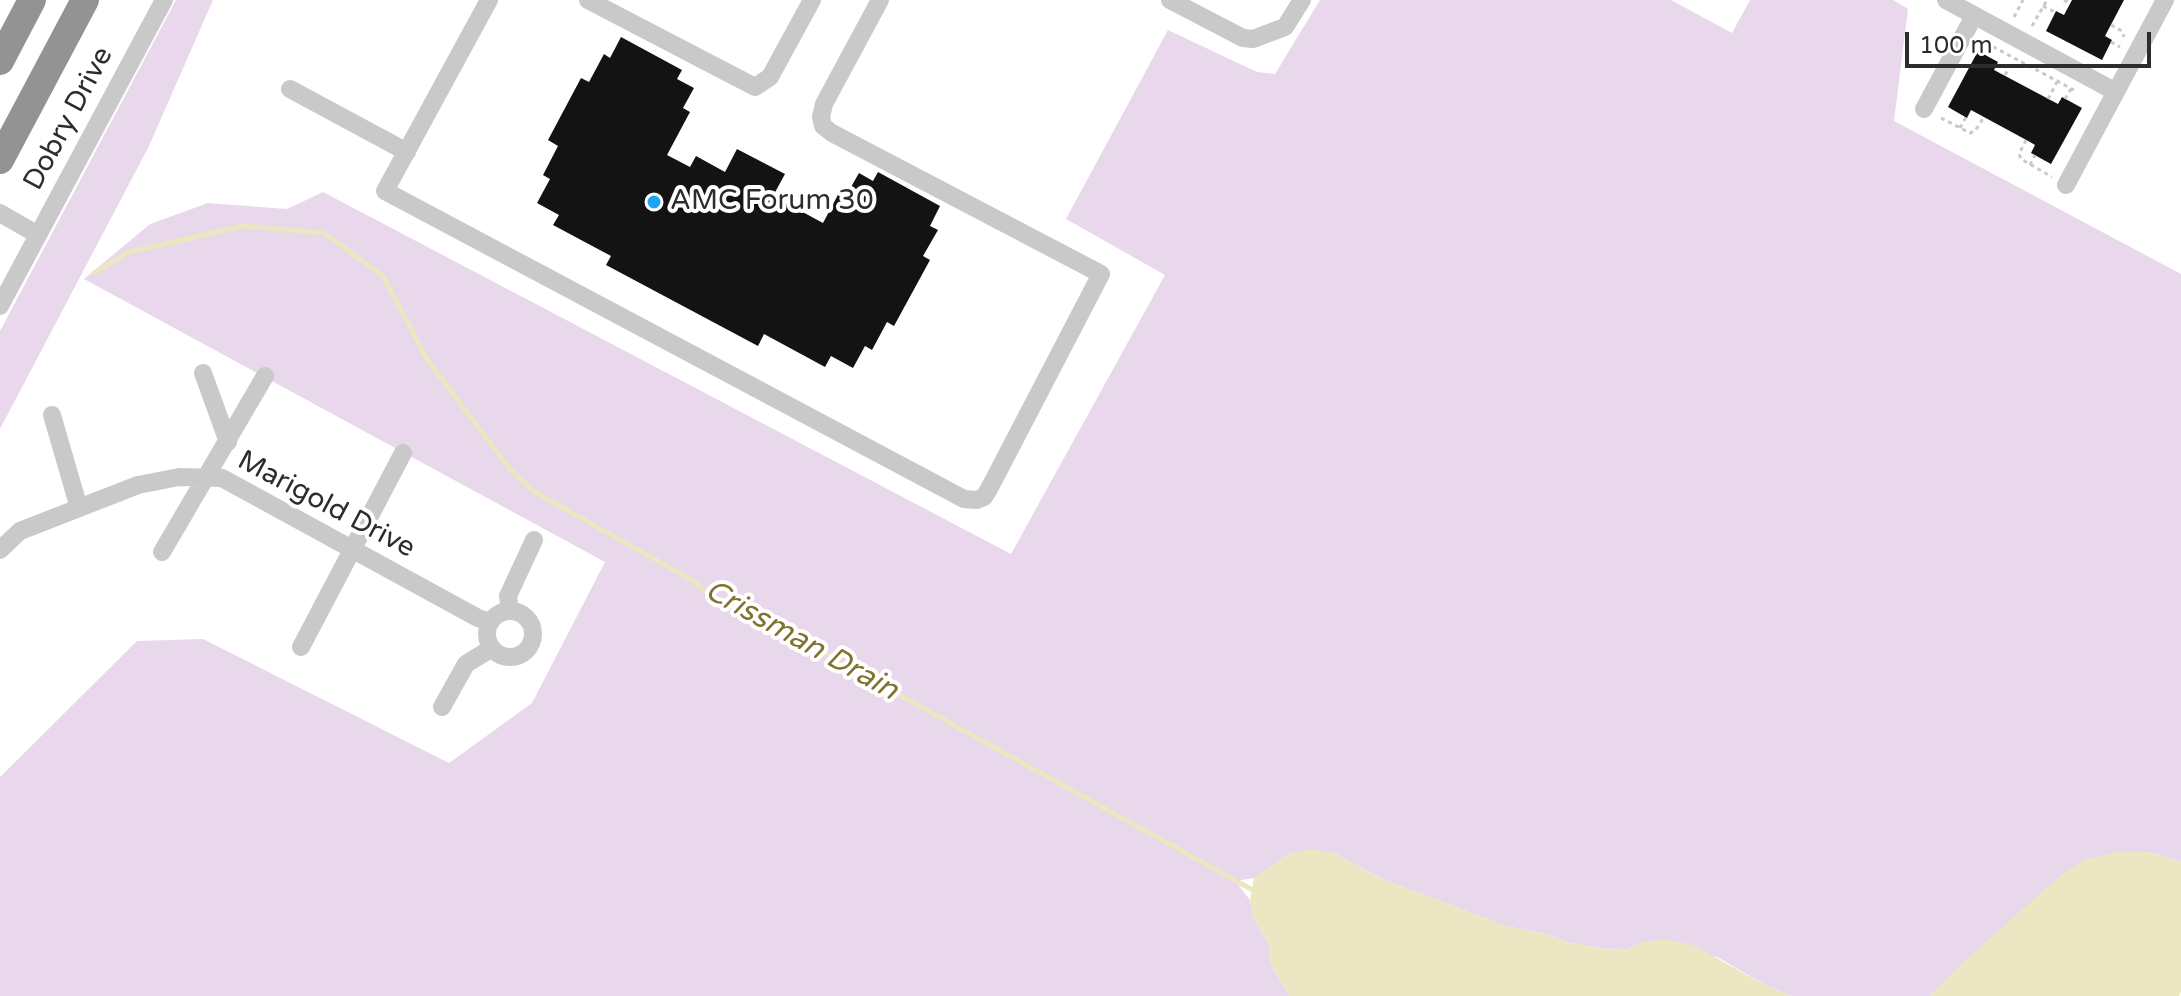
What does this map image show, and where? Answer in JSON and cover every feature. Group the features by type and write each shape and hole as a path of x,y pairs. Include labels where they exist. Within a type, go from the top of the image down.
{"highway":[{"path":"0,61 32,0"},
{"path":"5,150 85,0"},
{"path":"5,150 106,0"}],"street":[{"name":"Dobry Drive","path":"0,306 164,0"},
{"path":"489,0 385,191 964,499 977,500 984,497 989,489 1101,274 823,126 821,117 824,104 880,0"},
{"path":"588,0 755,87 770,77 812,0"},
{"path":"1170,0 1243,38 1253,39 1285,27 1302,0"},
{"path":"1946,0 2116,92"},
{"path":"2062,183 2116,92 2165,0"},
{"path":"1932,113 1974,16"},
{"path":"290,89 407,152"},
{"path":"7,217 38,235"},
{"path":"203,373 228,442"},
{"path":"162,552 265,376"},
{"path":"52,415 79,508"},
{"path":"301,647 403,453"},
{"name":"Marigold Drive","path":"0,550 20,531 138,485 179,477 222,478 490,622"},
{"path":"510,611 508,596 534,540"},
{"path":"510,611 518,612 531,624 533,632 529,648 522,654 506,657 492,648 487,635 490,622 502,612 510,611"},
{"path":"442,707 466,664 492,648"}],"path":[{"path":"2009,27 2023,0"},
{"path":"2027,37 2047,0"},
{"path":"2064,0 2070,3"},
{"path":"2043,6 2055,12"},
{"path":"2111,25 2124,35 2116,56"},
{"path":"1982,40 2014,60 2080,92"},
{"path":"2111,42 2120,47"},
{"path":"1996,61 2001,53"},
{"path":"2005,75 2014,60"},
{"path":"2048,99 2057,82"},
{"path":"2065,99 2071,89"},
{"path":"1932,113 1973,133 1984,117"},
{"path":"1960,128 1966,117"},
{"path":"2026,140 2020,157 2062,183"},
{"path":"2030,165 2035,155"}],"shaded area":[{"path":"176,0 213,0 149,146 0,429 0,331"},
{"path":"1320,0 1671,0 1732,33 1750,0 1893,0 1908,9 1894,121 2181,274 2181,862 2149,852 2003,928 1930,996 1792,996 1765,985 1717,957 1643,942 1624,950 1571,943 1543,933 1505,926 1382,879 1332,852 1290,853 1254,878 1235,881 1250,900 1253,917 1269,944 1270,962 1289,996 0,996 0,777 137,641 203,639 449,763 532,703 605,562 84,279 150,224 208,203 287,209 323,192 1011,554 1165,275 1066,219 1168,30 1257,72 1275,74"},
{"path":"1310,849 1332,852 1382,879 1505,926 1543,933 1571,943 1624,950 1643,942 1665,939 1693,945 1765,985 1792,996 1289,996 1270,962 1269,944 1253,917 1250,900 1254,878 1290,853"},
{"path":"2119,851 2149,852 2181,862 2179,996 1930,996 2062,874 2085,860"}],"building":[{"path":"2072,0 2124,0 2105,36 2112,40 2102,60 2046,31 2056,11 2064,15"},
{"name":"AMC Forum 30","path":"621,37 682,70 677,79 694,88 683,108 690,112 667,155 690,167 696,156 725,172 737,149 785,174 773,196 823,223 840,191 847,194 859,173 873,181 878,172 940,206 930,226 938,230 923,256 930,260 894,326 887,322 872,350 865,346 853,368 831,356 825,367 764,334 758,346 606,265 611,256 553,225 559,215 537,203 550,179 543,175 558,146 548,140 581,78 589,82 604,54 610,58"},
{"path":"1978,51 1998,62 1994,70 2058,104 2062,97 2082,108 2051,164 2031,153 2035,145 2030,142 1971,110 1967,118 1948,107"}],"waterway":[{"name":"Crissman Drain","path":"94,273 129,252 243,226 324,233 383,276 428,361 510,469 533,491 690,579 722,604 751,613 1258,893"}],"place":[{"name":"AMC Forum 30","path":"654,202"}]}
